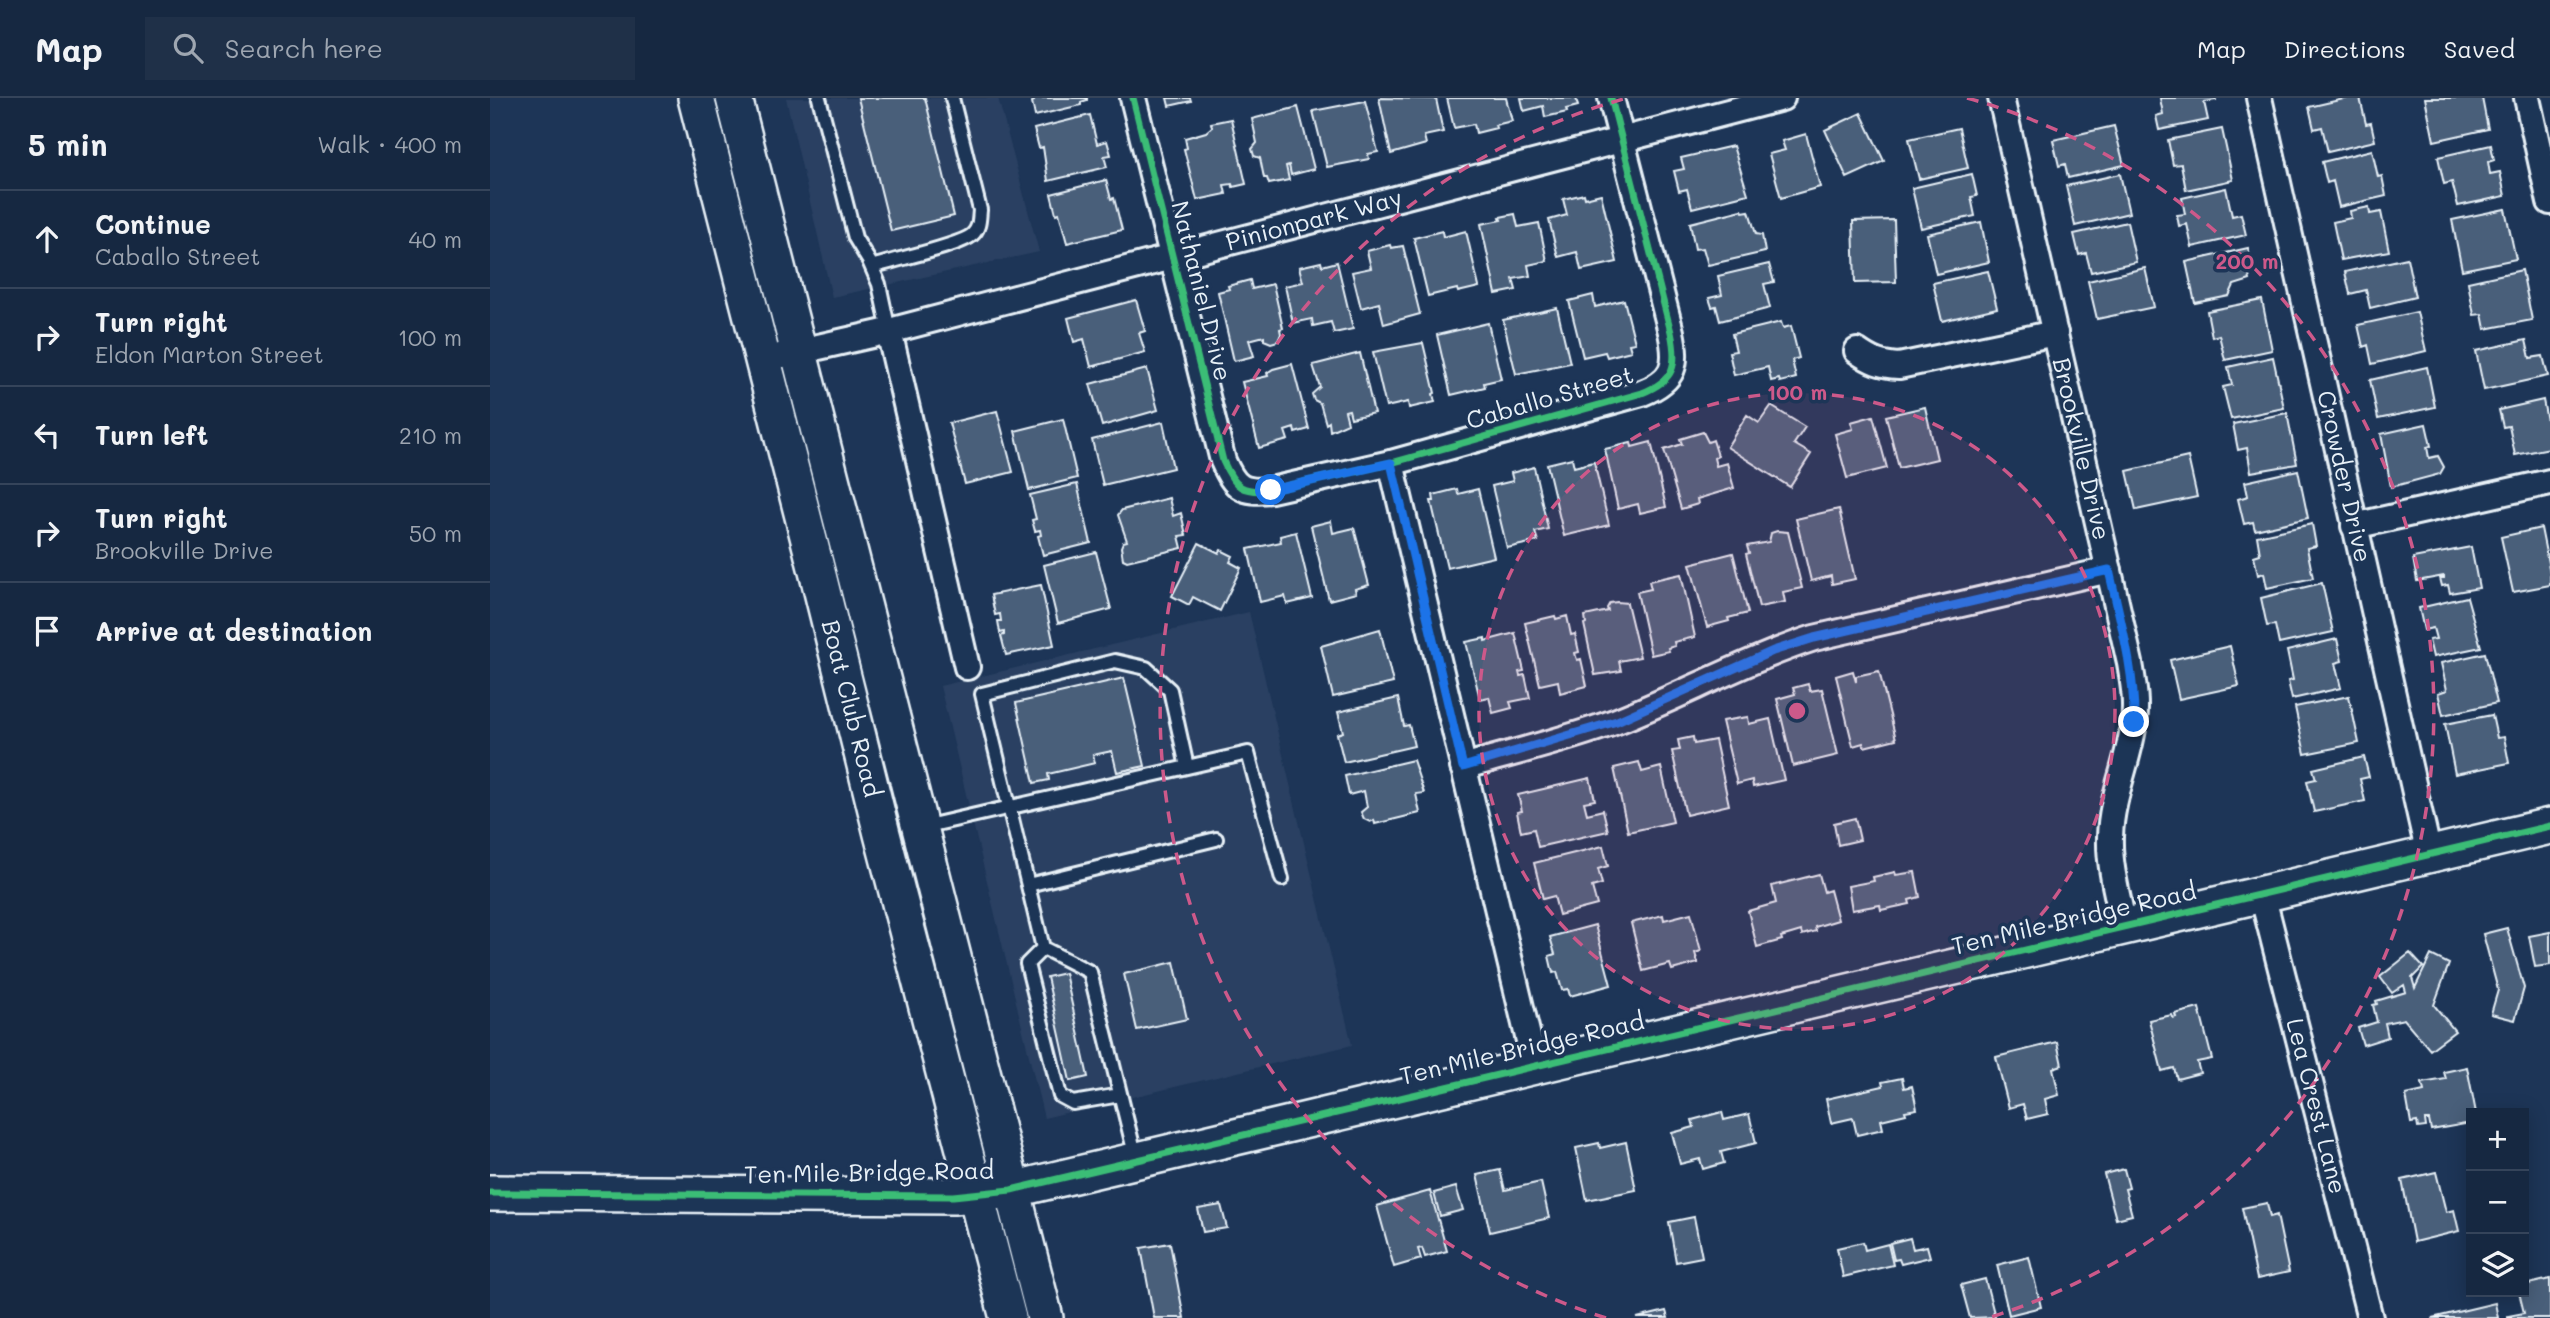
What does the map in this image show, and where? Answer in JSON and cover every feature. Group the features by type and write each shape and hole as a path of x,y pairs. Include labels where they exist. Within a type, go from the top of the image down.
{"main road":[{"name":"Boat Club Road","path":"696,98 881,834 1008,1318"},
{"name":"Boat Club Road","path":"734,98 1045,1318"},
{"name":"Ten Mile Bridge Road","path":"490,1193 977,1194 1011,1189 2550,826"}],"street":[{"name":"Nathaniel Drive","path":"1133,98 1223,461 1231,479 1240,488"},
{"name":"Caballo Street","path":"1240,488 1252,492 1271,490 1391,463 1642,393 1658,387 1671,374 1675,351 1671,331 1611,98"},
{"name":"Pinionpark Way","path":"762,360 888,331 1780,98"},
{"name":"Brookville Drive","path":"2001,98 2135,695 2134,722 2114,800 2110,837 2112,871 2124,927"},
{"name":"Crowder Drive","path":"2259,98 2429,855"},
{"path":"2527,98 2547,170 2550,202"},
{"path":"888,331 967,667"},
{"path":"1857,351 1871,361 1899,366 2055,333"},
{"path":"1391,463 1535,1066"},
{"path":"2354,526 2550,482"},
{"path":"1463,767 1617,721 1773,651 1814,638 2109,570"},
{"name":"Lea Crest Lane","path":"2262,894 2370,1318"}],"lane":[{"path":"818,98 855,237 879,284 888,331"},
{"path":"872,267 950,245 971,236 979,226 980,210 952,98"},
{"path":"1136,1160 1090,972 1043,948 982,694 1115,661 1146,668 1170,690 1187,767"},
{"path":"919,828 1248,753 1282,879"},
{"path":"1028,885 1216,839"},
{"path":"1043,948 1027,964 1060,1096 1073,1103 1121,1095"}],"shaded area":[{"path":"786,98 998,98 1039,252 832,297"},
{"path":"1249,612 1352,1045 1044,1118 940,686"}],"building":[{"path":"858,98 925,98 954,216 891,231"},
{"path":"1033,98 1087,100 1081,102 1081,105 1035,116"},
{"path":"1167,98 1190,98 1191,101 1169,106"},
{"path":"1379,98 1436,99 1443,132 1424,136 1426,144 1391,154"},
{"path":"1447,98 1506,98 1512,121 1476,133 1474,124 1454,128"},
{"path":"1521,98 1576,98 1578,106 1566,109 1567,112 1545,117 1543,106 1524,111"},
{"path":"2160,98 2216,100 2204,102 2208,120 2159,130 2156,116 2163,114"},
{"path":"2360,98 2366,124 2371,123 2375,141 2328,152 2322,127 2314,129 2309,107"},
{"path":"2425,98 2482,98 2488,129 2434,141"},
{"path":"1365,101 1378,152 1368,154 1369,159 1327,167 1313,111"},
{"path":"1298,107 1314,169 1291,175 1289,165 1286,166 1289,180 1269,184 1267,178 1264,178 1260,158 1254,156 1252,149 1257,143 1252,119"},
{"path":"1861,113 1884,161 1847,178 1825,130"},
{"path":"1090,115 1097,144 1107,141 1111,155 1104,156 1107,167 1048,181 1043,147 1039,148 1034,129"},
{"path":"1231,119 1246,184 1233,187 1232,184 1224,185 1226,194 1197,200 1184,149 1187,148 1185,138 1206,132 1212,127 1211,123"},
{"path":"2114,126 2124,165 2068,178 2065,164 2059,166 2053,140"},
{"path":"1959,128 1968,168 1919,179 1909,139"},
{"path":"2222,129 2233,180 2186,190 2181,164 2173,165 2168,140"},
{"path":"1806,134 1820,187 1781,198 1769,154 1785,150 1782,141"},
{"path":"2491,145 2494,160 2488,162 2490,174 2500,172 2505,196 2458,206 2452,182 2444,184 2438,157"},
{"path":"1733,146 1748,194 1692,208 1687,189 1679,191 1674,171 1684,169 1681,158"},
{"path":"2372,150 2378,177 2382,176 2386,196 2339,207 2333,181 2327,183 2322,162"},
{"path":"1972,174 1977,196 1971,197 1975,216 1921,228 1912,188"},
{"path":"2120,174 2129,213 2075,226 2066,186"},
{"path":"1106,180 1111,199 1114,198 1122,230 1067,243 1051,194"},
{"path":"2226,188 2232,216 2241,214 2246,235 2192,247 2187,224 2179,226 2177,215 2185,214 2182,198"},
{"path":"1584,194 1585,198 1601,194 1617,262 1581,270 1577,252 1558,257 1549,220 1567,215 1563,199"},
{"path":"2369,207 2370,214 2381,212 2389,251 2341,260 2333,222 2351,218 2350,211"},
{"path":"2505,209 2516,259 2462,270 2452,220"},
{"path":"1742,210 1749,211 1756,234 1762,235 1765,252 1708,265 1703,248 1695,249 1690,223"},
{"path":"1515,214 1518,227 1539,223 1547,261 1528,265 1530,276 1513,279 1516,290 1496,294 1481,224"},
{"path":"1894,220 1896,282 1855,283 1853,221"},
{"path":"1981,222 1989,262 1936,274 1927,234"},
{"path":"2127,222 2136,262 2091,272 2086,253 2079,255 2074,234"},
{"path":"1442,231 1443,237 1466,231 1479,287 1428,296 1414,238"},
{"path":"1390,245 1391,248 1403,246 1420,314 1384,324 1379,303 1361,308 1352,272 1371,268 1367,251"},
{"path":"2248,248 2253,269 2248,271 2250,280 2234,285 2229,296 2195,303 2186,262"},
{"path":"2407,258 2415,297 2370,308 2366,290 2350,294 2345,272"},
{"path":"1321,262 1322,266 1337,262 1353,329 1334,333 1331,322 1313,326 1312,319 1293,323 1285,286 1303,282 1299,267"},
{"path":"1769,264 1774,282 1764,284 1770,308 1720,321 1716,306 1712,307 1709,298 1722,295 1718,276"},
{"path":"2145,268 2154,307 2097,319 2088,281"},
{"path":"2522,270 2532,320 2485,329 2482,314 2474,315 2468,282"},
{"path":"1988,271 1997,308 1942,321 1933,283"},
{"path":"1250,280 1252,289 1273,284 1283,328 1280,329 1278,341 1271,343 1264,340 1264,336 1249,340 1254,356 1234,361 1218,292 1229,289 1228,286"},
{"path":"1593,295 1595,307 1624,300 1635,343 1629,344 1631,351 1607,357 1605,352 1583,357 1569,301"},
{"path":"1136,300 1145,331 1139,333 1145,352 1091,367 1084,339 1074,342 1068,318"},
{"path":"2262,300 2272,350 2225,360 2219,335 2212,337 2207,311"},
{"path":"1557,308 1570,363 1516,374 1503,320"},
{"path":"2417,312 2426,351 2372,364 2368,345 2363,347 2358,325"},
{"path":"1781,322 1783,328 1791,326 1799,358 1792,360 1796,378 1771,381 1768,367 1734,375 1729,352 1736,351 1732,334"},
{"path":"1488,323 1501,379 1484,383 1485,387 1451,395 1437,335"},
{"path":"2526,340 2530,358 2543,356 2548,376 2484,390 2476,351"},
{"path":"1423,343 1435,402 1409,408 1408,402 1386,407 1373,352"},
{"path":"1360,353 1374,413 1351,418 1349,410 1345,411 1348,423 1330,431 1320,403 1314,400 1312,394 1320,387 1313,365"},
{"path":"2273,357 2284,408 2231,419 2223,387 2232,385 2228,367"},
{"path":"1292,364 1309,429 1295,433 1294,428 1285,431 1288,440 1259,448 1242,382 1268,376 1267,373 1273,369"},
{"path":"2427,367 2435,407 2378,419 2370,380"},
{"path":"1147,369 1158,410 1102,426 1090,384"},
{"path":"2543,400 2547,421 2550,420 2550,448 2515,455 2509,426 2503,427 2499,410"},
{"path":"1771,406 1805,427 1794,444 1811,454 1790,487 1727,447 1747,415 1759,423"},
{"path":"1925,407 1937,459 1899,468 1886,416"},
{"path":"997,411 1013,472 965,484 949,423"},
{"path":"2287,413 2297,464 2251,472 2247,448 2238,450 2233,424"},
{"path":"1873,416 1887,468 1847,478 1835,434 1853,429 1851,422"},
{"path":"1063,419 1077,478 1029,490 1015,431"},
{"path":"1163,422 1173,468 1103,485 1092,440"},
{"path":"2426,424 2431,446 2427,447 2429,458 2438,456 2444,467 2440,474 2391,487 2381,434"},
{"path":"1703,432 1708,442 1713,440 1718,456 1714,458 1716,466 1727,463 1734,488 1697,499 1698,504 1681,509 1664,450 1682,444 1680,439"},
{"path":"1651,442 1666,507 1640,513 1638,504 1618,509 1605,449"},
{"path":"2188,457 2197,497 2136,510 2127,471"},
{"path":"1572,458 1574,467 1594,462 1609,525 1564,536 1547,464"},
{"path":"1534,467 1548,529 1535,532 1538,541 1507,548 1492,486 1513,481 1511,473"},
{"path":"2298,470 2308,518 2255,530 2253,522 2244,524 2238,499 2248,496 2245,482"},
{"path":"1077,484 1091,543 1043,555 1038,536 1041,535 1040,530 1035,531 1032,520 1036,519 1030,495"},
{"path":"1457,489 1458,494 1478,489 1494,557 1447,568 1431,501 1434,501 1433,495"},
{"path":"1169,498 1173,516 1181,513 1186,535 1179,536 1182,548 1127,561 1123,559 1121,547 1123,542 1127,541 1118,515 1122,510"},
{"path":"1839,509 1855,579 1832,584 1831,576 1811,581 1796,519"},
{"path":"1331,521 1333,533 1354,528 1369,585 1355,589 1356,593 1329,600 1311,526"},
{"path":"2312,524 2316,546 2307,548 2313,578 2267,588 2264,573 2258,575 2254,556 2260,554 2257,536"},
{"path":"2541,528 2550,585 2513,592 2501,537"},
{"path":"1296,532 1312,598 1287,604 1285,596 1260,602 1248,549 1281,542 1280,536"},
{"path":"1788,532 1802,588 1783,592 1785,602 1759,607 1746,554 1749,553 1747,546 1769,542 1771,533"},
{"path":"1199,543 1219,553 1221,550 1233,556 1230,562 1241,568 1220,611 1193,597 1189,605 1172,596"},
{"path":"2471,547 2479,588 2450,593 2448,585 2442,586 2440,578 2444,576 2417,581 2413,558"},
{"path":"1096,552 1111,609 1058,623 1044,565"},
{"path":"1733,553 1748,613 1707,627 1690,564"},
{"path":"1681,574 1695,637 1674,642 1675,646 1668,648 1669,651 1651,655 1637,592 1651,589 1649,581"},
{"path":"2322,583 2333,632 2279,644 2275,625 2267,626 2261,598"},
{"path":"1041,585 1054,645 1006,655 1001,636 1004,632 1000,633 998,621 1001,621 1000,614 995,615 991,595"},
{"path":"2467,597 2481,647 2433,657 2429,640 2436,639 2433,628 2424,630 2419,608"},
{"path":"1610,603 1627,603 1640,657 1619,661 1621,671 1595,675 1584,624 1585,616 1608,611"},
{"path":"1555,616 1556,619 1567,616 1571,635 1575,634 1579,652 1575,653 1577,660 1581,659 1587,686 1560,693 1558,681 1540,685 1525,623"},
{"path":"1380,629 1393,683 1333,697 1321,646"},
{"path":"1515,633 1524,671 1519,672 1520,676 1525,675 1530,698 1510,702 1512,708 1493,713 1489,697 1480,699 1466,642 1485,638 1485,641"},
{"path":"2337,639 2342,661 2335,663 2341,688 2292,699 2288,681 2293,680 2287,651"},
{"path":"2230,646 2239,686 2179,699 2170,660"},
{"path":"2485,653 2497,703 2443,715 2438,693 2447,690 2441,663"},
{"path":"1853,671 1856,682 1856,676 1879,671 1896,739 1864,747 1863,743 1853,746 1836,676"},
{"path":"1124,678 1145,766 1117,772 1112,751 1093,755 1095,763 1048,774 1049,780 1034,783 1016,703"},
{"path":"1808,684 1810,691 1822,689 1838,755 1793,766 1777,699 1795,694 1793,688"},
{"path":"2349,696 2359,743 2305,754 2295,707"},
{"path":"1398,698 1404,726 1409,725 1414,746 1344,762 1337,734 1343,732 1338,712"},
{"path":"2492,715 2497,738 2504,737 2509,763 2455,774 2445,724"},
{"path":"1748,717 1749,724 1770,719 1784,780 1753,787 1752,780 1737,784 1722,721"},
{"path":"1693,737 1694,744 1715,740 1729,805 1686,815 1672,751 1680,750 1678,740"},
{"path":"2364,757 2369,777 2360,779 2365,801 2314,812 2307,781 2316,779 2313,769"},
{"path":"1413,760 1424,793 1416,794 1420,813 1375,824 1374,820 1370,822 1364,819 1361,812 1367,807 1364,791 1349,795 1345,776"},
{"path":"1639,762 1642,772 1661,767 1673,822 1628,832 1614,768"},
{"path":"1590,778 1595,800 1584,802 1587,814 1603,810 1608,831 1538,847 1534,829 1521,832 1517,812 1522,811 1518,795"},
{"path":"1855,818 1860,840 1838,845 1834,823"},
{"path":"1603,846 1608,866 1598,869 1602,884 1592,887 1597,905 1559,915 1554,896 1543,899 1534,863"},
{"path":"1895,872 1896,875 1915,872 1920,897 1909,900 1910,904 1881,910 1880,905 1852,910 1848,886 1874,881 1873,877"},
{"path":"1819,874 1824,892 1830,890 1838,920 1815,927 1816,931 1802,935 1801,931 1757,947 1748,911 1776,903 1772,886"},
{"path":"1691,913 1701,951 1695,953 1698,963 1672,970 1670,964 1643,971 1631,923 1663,915 1664,920"},
{"path":"1595,925 1611,985 1570,996 1568,989 1562,990 1557,972 1553,973 1549,956 1555,954 1550,937"},
{"path":"2507,928 2524,988 2515,1020 2491,1014 2498,990 2483,934"},
{"path":"2550,932 2550,965 2535,967 2529,936"},
{"path":"2410,953 2423,967 2412,978 2415,988 2431,955 2449,964 2434,1005 2455,1031 2430,1050 2404,1019 2385,1023 2388,1037 2363,1045 2358,1028 2377,1022 2373,1005 2377,1004 2376,1001 2406,992 2404,985 2392,993 2380,977"},
{"path":"1174,962 1187,1019 1137,1030 1124,974"},
{"path":"1065,973 1088,1077 1070,1081 1047,977"},
{"path":"2199,1008 2212,1059 2197,1062 2200,1073 2177,1079 2174,1068 2162,1071 2149,1020 2172,1015 2173,1018 2176,1017 2175,1014"},
{"path":"2057,1042 2062,1065 2053,1068 2059,1095 2045,1099 2048,1114 2027,1119 2023,1104 2009,1108 1996,1057"},
{"path":"2467,1067 2475,1108 2466,1108 2466,1124 2431,1130 2429,1120 2425,1120 2426,1127 2418,1128 2417,1122 2411,1123 2406,1095 2424,1091 2422,1083 2446,1079 2444,1072"},
{"path":"1902,1078 1904,1088 1912,1086 1917,1109 1881,1120 1883,1129 1857,1135 1853,1118 1831,1123 1826,1099 1883,1086 1882,1082"},
{"path":"1722,1112 1724,1120 1749,1114 1756,1143 1721,1152 1724,1163 1703,1169 1700,1159 1680,1164 1672,1133 1694,1127 1692,1120"},
{"path":"1626,1142 1636,1190 1587,1200 1576,1148 1599,1143 1600,1148"},
{"path":"2124,1169 2129,1188 2125,1189 2132,1215 2116,1219 2104,1174"},
{"path":"1500,1170 1505,1190 1541,1182 1549,1218 1490,1232 1477,1175"},
{"path":"2436,1172 2446,1212 2454,1210 2459,1231 2414,1242 2402,1180"},
{"path":"1456,1187 1463,1210 1440,1216 1434,1193"},
{"path":"1430,1191 1447,1251 1425,1257 1422,1248 1418,1249 1421,1259 1394,1267 1377,1206"},
{"path":"2267,1203 2270,1217 2277,1215 2289,1272 2257,1279 2242,1208"},
{"path":"1221,1205 1227,1228 1203,1232 1198,1209"},
{"path":"1694,1217 1702,1257 1676,1262 1669,1222"},
{"path":"1910,1238 1913,1249 1927,1246 1930,1257 1901,1264 1899,1259 1894,1260 1890,1243"},
{"path":"1863,1242 1865,1250 1888,1244 1893,1265 1843,1277 1837,1248"},
{"path":"1170,1243 1184,1318 1154,1318 1141,1248"},
{"path":"2029,1257 2041,1307 2009,1315 1997,1265"},
{"path":"1985,1279 1995,1317 1970,1318 1961,1285"},
{"path":"2550,1279 2550,1318 2508,1318 2524,1313 2520,1297 2529,1297 2529,1284"},
{"path":"2495,1303 2498,1318 2432,1318"},
{"path":"1666,1311 1668,1318 1637,1318"}],"cycle path":[{"path":"1133,98 1223,461 1236,483 1253,491 1271,490 1391,463 1642,393 1668,377 1674,362 1671,332 1611,98"},
{"path":"490,1193 953,1196 1011,1190 2550,826"}],"route":[{"path":"1271,490 1391,463 1463,767 1617,721 1773,651 1814,638 2109,570 2130,663 2135,695 2134,722"}]}
